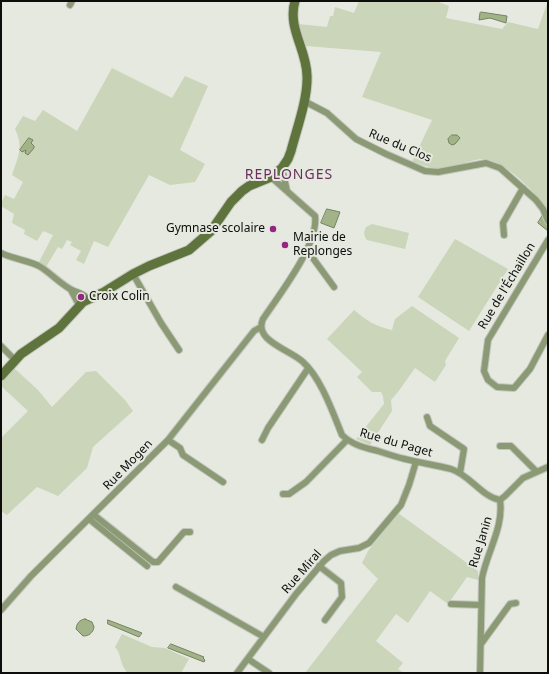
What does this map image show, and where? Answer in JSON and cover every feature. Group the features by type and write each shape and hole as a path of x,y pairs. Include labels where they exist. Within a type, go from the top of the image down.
{"street":[{"path":"1,376 15,360 27,350 53,333 79,305 149,266 189,250 211,231 231,202 242,191 249,186 271,177 282,168 291,151 304,101 307,75 293,23 292,14 295,1"},
{"name":"Rue du Clos","path":"304,101 326,113 356,139 425,171 438,172 486,163 500,168 536,200 543,209 548,221"},
{"path":"282,168 287,191"},
{"path":"260,327 263,319 307,250 315,224 315,216 271,177"},
{"path":"504,234 503,223 523,188"},
{"name":"Rue de l'Échaillon","path":"548,240 488,340 484,371 488,380 497,387 514,388 530,369 548,335"},
{"path":"307,250 334,287"},
{"path":"1,253 12,258 28,261 40,266 71,290 88,299"},
{"path":"133,274 161,323 179,350"},
{"path":"71,290 79,305"},
{"name":"Rue du Paget","path":"260,327 263,334 272,342 303,362 309,369 319,383 342,435 347,440 360,446 416,462 450,469 460,473 489,496 500,500"},
{"name":"Rue Mogen","path":"1,610 31,576 168,440 254,331 260,327"},
{"path":"1,346 15,360"},
{"path":"262,440 268,428 309,369"},
{"path":"427,417 430,426 464,449 460,473"},
{"path":"168,440 180,448 183,455 222,482"},
{"path":"283,494 289,494 306,482 347,440"},
{"path":"500,446 511,446 536,471"},
{"name":"Rue Miral","path":"237,673 319,566 335,553 359,548 369,543 401,505 416,462"},
{"path":"500,500 517,482 536,471 548,467"},
{"name":"Rue Janin","path":"480,673 482,578 484,566 498,526 501,511 500,500"},
{"path":"92,517 153,562 158,562 184,532 190,532"},
{"path":"92,517 147,566"},
{"path":"319,566 341,583 342,596 325,620"},
{"path":"176,587 264,637"},
{"path":"481,644 510,604 516,603"},
{"path":"451,604 481,605"},
{"path":"248,658 269,673"}],"shaded area":[{"path":"359,1 436,1 449,6 446,18 502,29 508,22 538,29 548,1 548,213 537,197 520,179 500,164 490,160 481,159 443,169 432,168 412,162 432,120 362,97 381,52 306,46 298,24 327,27 330,16 333,16 335,7 354,13"},
{"path":"481,12 507,16 506,23 490,18 479,20"},
{"path":"112,68 172,98 185,76 208,86 180,150 205,164 195,182 170,185 149,175 108,247 94,241 84,264 76,260 81,251 70,245 72,242 67,240 62,249 58,247 46,267 39,262 53,235 43,231 37,241 24,234 25,230 12,223 14,214 1,206 5,195 14,199 23,182 12,175 20,147 18,135 15,129 23,116 35,121 43,110 77,131"},
{"path":"452,135 457,135 460,138 455,144 452,145 449,143 448,139"},
{"path":"29,138 33,140 31,143 34,148 28,155 25,153 26,150 22,152 20,150"},
{"path":"327,209 340,212 334,228 321,223"},
{"path":"544,213 548,224 548,231 538,223"},
{"path":"372,224 409,233 405,249 367,240 364,235 365,230 366,227"},
{"path":"455,239 508,269 469,331 418,297"},
{"path":"412,306 459,338 445,361 446,365 435,382 415,368 391,400 392,411 370,445 356,439 384,404 383,396 381,392 372,392 357,377 362,372 327,339 354,310 372,323 392,330 395,319"},
{"path":"14,368 38,390 52,407 86,372 96,371 125,400 133,411 93,447 87,468 58,496 37,487 7,515 1,511 1,438 28,411 1,386 1,383"},
{"path":"398,513 478,571 478,580 467,577 448,604 430,591 408,623 396,614 376,641 403,663 398,669 404,673 305,673 378,579 362,563 368,551"},
{"path":"85,619 92,622 94,627 90,634 83,636 76,629 79,622"},
{"path":"108,620 142,633 139,637 108,624"},
{"path":"122,634 152,647 165,648 189,659 181,673 126,673 119,653 115,647"},
{"path":"171,644 204,657 204,662 168,648"}],"place":[{"name":"Gymnase scolaire","path":"273,229"},
{"name":"Mairie de Replonges","path":"285,245"},
{"name":"Croix Colin","path":"81,297"}],"district":[{"name":"REPLONGES","path":"289,175"}]}
